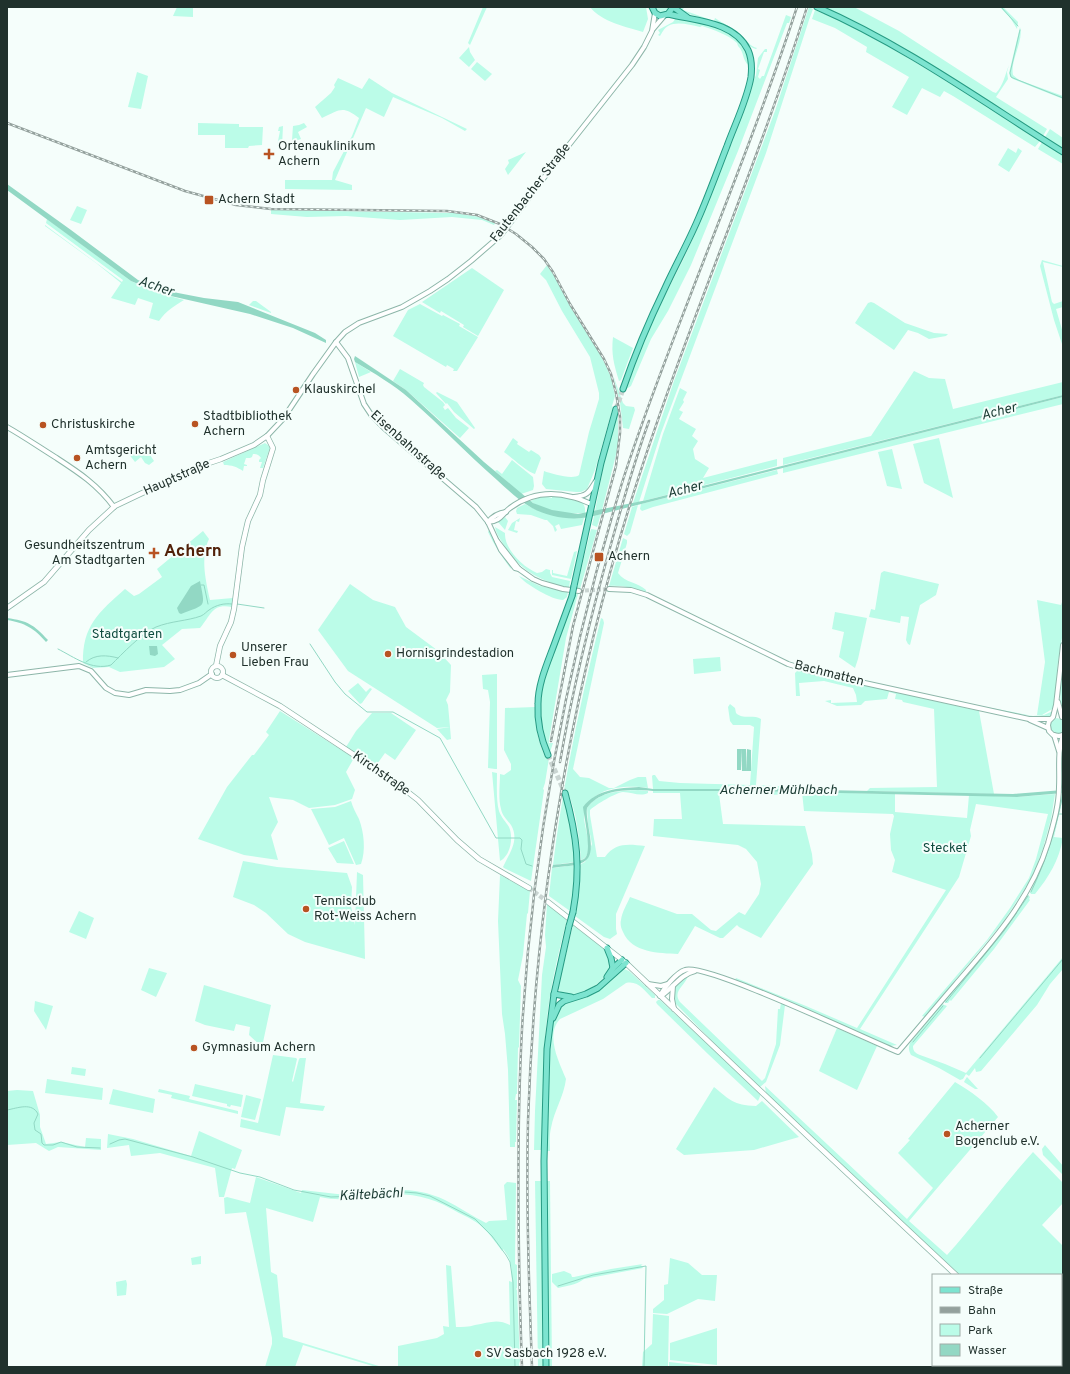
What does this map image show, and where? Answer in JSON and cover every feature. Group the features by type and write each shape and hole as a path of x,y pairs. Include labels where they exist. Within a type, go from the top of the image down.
{"main road":[{"path":"666,15 673,7 688,17"},
{"path":"817,7 901,50 1063,152"},
{"path":"623,389 630,367 657,305 706,200 744,99 750,79 752,63 745,46 737,36 730,31 717,25 688,17 666,15 660,16 653,9"},
{"path":"548,755 538,720 539,695 548,661 572,596 598,478 616,409"},
{"path":"216,666 219,666 222,669 222,675 217,678 212,674 212,670 216,666 220,646 231,622 235,608 245,532 248,521 260,495 273,448 267,436"},
{"name":"Hauptstraße","path":"7,608 44,582 89,530 114,507 197,467 254,445 267,436"},
{"name":"Kirchstraße","path":"222,675 280,706 395,782 418,800 457,840 479,859 530,888"},
{"path":"546,1367 544,1161 546,1068 553,996 573,912 578,869 578,855 566,794"},
{"path":"548,902 624,962 955,1274"},
{"path":"607,948 613,968"},
{"path":"606,980 613,968 624,962"},
{"path":"550,1022 556,1009 564,1001 592,991 606,980 624,962"},
{"path":"553,996 576,997"},
{"path":"553,996 564,1001"}],"street":[{"name":"Fautenbacher Straße","path":"652,31 653,9"},
{"name":"Fautenbacher Straße","path":"336,342 345,332 355,325 402,307 437,286 497,240 561,155 632,65 644,47 652,31 666,15"},
{"name":"Hauptstraße","path":"267,436 284,419 336,342"},
{"name":"Eisenbahnstraße","path":"336,342 348,358 364,404 372,416 384,428 469,500 488,522 497,540 519,569 533,579 542,583 563,589 579,591"},
{"path":"7,427 27,438 88,478 114,507"},
{"path":"573,497 581,496 589,492 598,478"},
{"path":"488,522 496,521 518,503 534,496 552,494 593,502"},
{"path":"581,496 593,502"},
{"name":"Bachmatten","path":"609,589 631,590 647,595 794,666 1029,719"},
{"path":"1048,728 1057,699 1063,645"},
{"path":"7,675 79,666 91,672 106,688 115,693 129,695 146,690 180,690 199,683 212,674"},
{"path":"1029,719 1052,718 1058,716 1063,717 1057,699"},
{"path":"1029,719 1048,728 1054,735 1059,753"},
{"path":"660,996 671,985 688,973 699,971 732,981 774,997 898,1052 1008,921 1020,904 1040,865 1053,824 1058,798 1059,753 1063,735 1054,735"},
{"path":"648,984 661,986 671,985"},
{"path":"671,985 674,1010"}],"green space":[{"path":"177,7 193,7 193,17 173,16"},
{"path":"483,7 487,7 470,45 468,43"},
{"path":"590,7 646,7 648,19 643,32 622,26 601,17"},
{"path":"655,7 671,7 666,13 662,13"},
{"path":"681,7 684,7 683,10 714,21 715,18 734,29 750,44 757,48 756,49 750,46 732,30 713,21 679,10"},
{"path":"809,7 813,9 766,153 661,433 639,502 633,503 674,381 775,111"},
{"path":"824,7 854,7 899,31 996,93 1002,84 1009,65 1007,72 1008,79 996,97 1047,129 1043,136 1038,134"},
{"path":"1000,7 1003,7 1018,22 1017,29 1011,19"},
{"path":"815,10 824,14 825,13 865,33 904,55 1040,141 1035,147 944,91 940,97 922,88 907,115 892,107 909,77 866,52 867,47 835,28 812,19"},
{"path":"786,15 791,17 789,23 787,23 738,151 691,265 668,311 651,339 631,386 625,390 655,315 699,225 756,75 758,58 765,49 767,49 767,52 764,52 758,69 760,70 758,77 760,79 764,76"},
{"path":"676,18 711,26 732,36 740,43 746,53 749,66 737,43 725,35 702,26 675,24 664,29 660,36 658,35 660,33 658,30 673,22"},
{"path":"1020,27 1020,38 1013,63 1013,75 1019,80 1063,96 1063,99 1013,79 1010,76 1009,73"},
{"path":"469,47 475,60 469,67 459,58"},
{"path":"477,62 492,74 485,81 471,69"},
{"path":"137,72 148,76 141,109 128,107"},
{"path":"338,78 362,89 369,78 392,93 467,129 465,131 442,118 393,97 384,117 366,108 335,180 352,185 352,190 285,189 285,180 332,180 333,172 352,136 359,118 349,111 341,110 322,118 315,107 331,93"},
{"path":"198,123 239,124 239,127 263,127 262,145 249,146 248,148 225,148 225,135 198,135"},
{"path":"304,123 307,127 298,132 301,139 292,140 293,126"},
{"path":"283,126 282,146 277,146 280,131 278,131 279,127"},
{"path":"1050,129 1063,138 1063,149 1045,137"},
{"path":"1042,142 1063,154 1063,164 1038,149"},
{"path":"1008,148 1016,153 1018,148 1022,151 1009,172 998,165"},
{"path":"526,152 508,175 505,169 509,163 508,160"},
{"path":"77,206 87,210 81,224 70,220"},
{"path":"271,210 454,213 480,217 495,223 494,225 482,220 452,217 400,220 346,216 307,217 271,214"},
{"path":"47,219 131,281 155,292 184,300 164,314 159,321 149,318 153,303 138,298 135,305 111,298 121,283 45,225 122,282 123,280 46,223"},
{"path":"1042,260 1063,266 1043,262 1052,302 1054,304 1063,301 1063,307 1056,309 1063,333 1063,347 1054,320 1040,266"},
{"path":"547,265 573,311 599,352 611,377 615,396 595,470 587,489 581,492 546,489 542,484 544,471 567,477 579,475 589,432 599,399 599,393 590,357 562,311 546,280 540,274"},
{"path":"472,268 504,290 478,336 463,327 464,325 441,311 440,313 422,302"},
{"path":"253,301 256,301 271,313 249,305"},
{"path":"871,302 905,323 934,333 948,334 946,336 929,339 908,330 894,350 855,323 868,303"},
{"path":"420,304 460,324 459,326 478,337 457,371 453,371 454,369 447,365 446,367 393,336 408,310"},
{"path":"613,337 633,348 621,380 619,381 613,359"},
{"path":"355,362 371,372 359,377"},
{"path":"400,369 424,383 424,387 443,402 445,405 443,407 445,410 448,408 456,418 469,428 460,438 406,390 393,381"},
{"path":"914,371 929,378 945,379 953,409 1063,382 1063,395 783,465 783,458 871,436"},
{"path":"613,375 623,403 626,406 634,407 635,410 629,429 623,428 620,403"},
{"path":"680,388 687,392 683,400 684,402 679,410 683,412 679,419 696,429 692,436 698,441 693,449 695,459 709,468 703,478 777,459 777,466 643,501 663,434"},
{"path":"437,392 457,402 475,428 474,429 454,412 436,393"},
{"path":"1063,397 1063,404 783,473 783,468"},
{"path":"618,413 618,447 602,510 595,511 604,463"},
{"path":"513,438 518,442 517,444 529,452 531,450 541,458 535,474 524,468 504,452"},
{"path":"939,438 953,498 924,483 913,444"},
{"path":"265,443 270,448 263,468 260,468 262,462 259,462 259,460 261,458 254,454 250,458 246,458 244,464 247,466 244,466 243,471 234,466 224,465 223,462"},
{"path":"138,445 141,448 144,446 154,461 149,465 145,463 141,457 135,462 128,453"},
{"path":"892,449 902,489 887,486 878,452"},
{"path":"512,460 533,477 533,490 521,494 495,471 497,470 502,474"},
{"path":"777,470 778,474 642,511 640,509 641,504"},
{"path":"544,496 552,498 552,496 568,498 583,503 585,513 556,512 530,501"},
{"path":"525,504 538,511 553,515 568,518 584,518 582,525 561,529 559,524 555,526 557,530 555,532 553,526 547,520 531,515 517,514 517,508"},
{"path":"638,505 630,533 627,536 624,534 632,507"},
{"path":"601,514 597,527 592,525 594,516"},
{"path":"505,517 508,521 505,530 498,522"},
{"path":"520,518 519,522 516,521 514,530 518,531 517,533 508,530 512,523"},
{"path":"495,527 505,533 511,551 520,562 537,573 546,569 550,570 552,577 570,581 569,588 539,578 522,566 508,551"},
{"path":"591,529 597,530 580,589 577,588 578,582"},
{"path":"489,530 498,549 510,564 511,569 493,542 488,532"},
{"name":"Stadtgarten","path":"203,531 209,539 206,546 204,562 210,600 233,598 232,607 225,606 216,608 200,628 182,629 162,645 175,659 164,667 120,672 109,667 93,668 83,663 83,650 89,629 107,605 125,589 134,596 162,577 157,569"},
{"path":"623,538 627,540 627,543 618,573 624,579 643,587 646,592 628,587 609,586"},
{"path":"577,551 571,579 552,575 553,570 553,573 567,576 574,552"},
{"path":"884,571 939,584 936,595 920,605 910,645 906,640 909,617 901,616 900,623 869,617 871,609 875,610 881,573"},
{"path":"519,576 540,586 568,592 567,597 563,600 546,595"},
{"name":"Hornisgrindestadion","path":"350,584 373,600 395,607 406,627 437,650 451,665 450,692 446,700 448,705 450,727 437,728 348,671 318,630"},
{"path":"575,594 578,594 566,638 549,740 549,743 553,743 550,752 543,733 541,719 540,706 542,684"},
{"path":"1063,599 1063,632 1058,662 1054,708 1042,715 1037,715 1045,662 1037,600 1061,605"},
{"path":"835,612 867,618 855,668 839,657 844,632 832,629"},
{"path":"601,618 603,619 604,623 573,769 580,777 589,778 609,788 614,788 638,777 646,777 648,788 630,787 612,789 599,794 586,804 584,822 589,847 588,853 581,860 575,816 567,791 563,797 573,741"},
{"path":"720,657 721,671 694,674 693,659"},
{"path":"1063,659 1063,708 1061,708 1060,691"},
{"path":"798,670 979,711 994,794 867,791 870,788 937,787 934,709 895,699 896,694 889,692 887,699 865,701 861,705 837,706 825,701 831,700 831,703 857,702 853,688 824,681 799,683 800,696 796,696 795,673"},
{"path":"497,674 497,769 495,769 488,768 490,702 488,690 483,689 482,675"},
{"path":"358,683 366,692 370,688 372,689 360,704 348,691"},
{"path":"730,704 735,708 736,713 739,715 761,719 756,785 798,787 799,789 653,789 653,775 655,775 659,781 750,785 754,727 750,725 733,725 730,721 728,707"},
{"path":"976,705 1033,716 1044,715 1053,711 1051,716 1045,718 1010,713"},
{"path":"535,707 538,734 541,747 546,758 550,752 543,789 531,881 503,867 511,852 514,841 511,825 502,813 499,792 500,774 504,775 511,770 511,764 504,750 505,708"},
{"path":"280,711 354,758 346,772 355,790 352,799 335,805 309,808 293,800 269,797 278,822 271,835 278,860 244,855 198,839 227,787 269,735 266,732"},
{"path":"372,713 391,713 416,730 395,760 385,753 375,767 346,747 356,731"},
{"path":"1057,718 1063,720 1063,732 1059,734 1052,731 1051,727 1052,721"},
{"path":"450,727 451,739 447,740 437,729"},
{"path":"492,772 497,773 498,807 502,817 509,827 511,836 509,851 500,861"},
{"path":"638,790 648,791 648,793 642,795 626,792 615,794 590,810 597,857 605,857 609,852 618,846 645,846 616,914 617,934 610,939 604,937 575,916 581,864 585,862 592,844 588,824 587,808 592,802 604,795 610,793"},
{"path":"653,791 799,792 799,795 719,794 723,824 805,826 813,864 761,938 737,925 723,938 695,926 678,954 655,952 639,948 627,939 622,930 621,923 622,914 630,897 677,914 692,914 711,930 716,931 739,912 745,915 759,894 761,884 757,862 746,849 738,845 653,836 654,819 682,819 680,793 653,793"},
{"name":"Stecket","path":"802,792 895,794 895,812 967,818 969,795 1017,797 1055,794 1051,819 1033,876 1004,921 925,1017 922,1016 987,940 1029,878 1036,859 1048,814 976,804 970,830 971,836 959,877 860,1029 897,1045 890,1046 774,995 735,980 736,978 857,1028 946,890 892,872 895,860 891,850 890,834 894,816 893,814 804,811"},
{"path":"1062,793 1063,797 1054,837 1063,838 1059,854 1045,881 1035,894 1031,894 1030,892 1048,849"},
{"path":"563,797 571,829 575,862 553,865"},
{"path":"351,801 361,824 364,842 363,859 361,864 356,865 344,838 329,845 311,809 335,807"},
{"path":"344,841 354,864 337,863 328,848"},
{"name":"Tennisclub Rot-Weiss Achern","path":"243,861 277,867 347,873 352,887 351,906 355,925 357,872 363,875 365,959 305,942 288,934 266,913 254,905 233,897"},
{"path":"575,865 574,892 570,911 549,896 552,868"},
{"path":"500,875 530,891 523,955 518,980 521,986 517,1094 515,1100 517,1100 515,1147 510,1147 508,1070 502,1014 498,921"},
{"path":"1028,895 1030,900 994,949 951,1001 950,1000 948,1003 945,1003 945,1000 1010,922"},
{"path":"547,904 567,919 559,950 549,1003 545,1039 542,1150 534,1150 542,975 546,947 545,935"},
{"path":"79,911 94,918 86,939 69,932"},
{"path":"573,925 607,953 610,966 606,975 598,983 589,989 570,995 562,993 558,988"},
{"path":"1063,957 1063,969 1050,984 1037,1005 981,1071 976,1072 975,1068 969,1076 966,1074 963,1079 960,1080 911,1055 909,1049 910,1043 942,1004 947,1006 913,1046 913,1049 918,1054 966,1073"},
{"path":"149,968 167,973 156,997 141,990"},
{"path":"624,969 629,971 655,995 655,998 652,998 638,985 630,982 626,983 603,999 560,1019 556,1025 553,1041 557,1057 566,1079 551,1128 550,1151 546,1151 550,1042 551,1029 556,1012 561,1005 586,996"},
{"path":"688,976 677,995 680,1002 762,1081 765,1078 776,1044 778,1009 780,1009 781,1003 785,1005 780,1045 766,1082 760,1087 676,1004 673,995 675,988"},
{"path":"204,985 271,1005 262,1047 249,1035 250,1027 236,1024 234,1031 205,1025 195,1021"},
{"path":"660,1000 761,1094 758,1101 657,1004 656,1002"},
{"path":"35,1001 53,1006 46,1030 34,1011"},
{"path":"837,1028 877,1046 857,1090 819,1071"},
{"path":"273,1055 297,1059 293,1082 299,1059 306,1058 300,1103 325,1106 323,1111 286,1107 280,1136 240,1127 241,1119 258,1123"},
{"path":"72,1067 86,1069 85,1076 71,1074"},
{"path":"967,1077 978,1089 975,1089 964,1082"},
{"path":"47,1079 103,1088 102,1100 45,1093"},
{"path":"955,1082 973,1093 998,1117 909,1221 947,1255 1033,1152 1063,1183 1063,1203 1042,1225 1063,1246 1063,1367 1057,1366 1062,1366 1062,1274 959,1274 766,1094 765,1086 907,1219 933,1188 898,1153 910,1140 908,1139"},
{"path":"195,1084 243,1095 241,1107 231,1105 230,1107 227,1106 227,1104 192,1096"},
{"path":"714,1087 732,1101 737,1103 756,1106 762,1101 799,1137 754,1150 684,1155 676,1149"},
{"path":"113,1089 155,1099 153,1113 109,1104"},
{"path":"159,1089 190,1096 189,1099 238,1111 238,1114 171,1098 172,1095 158,1092"},
{"path":"7,1091 33,1091 40,1115 40,1127 46,1144 61,1142 85,1147 86,1138 101,1139 101,1150 58,1147 49,1151 36,1143 7,1145"},
{"path":"246,1095 261,1099 255,1120 241,1117"},
{"path":"199,1131 242,1150 235,1169 232,1168 224,1197 219,1197 215,1168 160,1153 131,1156 129,1145 107,1148 108,1134 133,1139 191,1156"},
{"path":"1045,1145 1063,1166 1063,1175 1043,1155 1042,1149"},
{"path":"256,1177 301,1193 302,1190 346,1195 350,1193 355,1194 390,1190 423,1192 445,1200 486,1223 489,1221 507,1220 504,1185 507,1182 516,1183 515,1264 517,1265 516,1289 520,1367 398,1367 398,1346 437,1338 444,1334 443,1326 449,1327 446,1265 451,1266 456,1327 468,1327 497,1321 510,1325 509,1281 512,1282 511,1264 506,1253 503,1249 502,1251 488,1233 477,1223 431,1199 412,1195 391,1194 350,1199 320,1197 313,1222 266,1208 271,1272 277,1275 283,1337 382,1367 376,1367 303,1345 295,1367 265,1367 272,1344 272,1338 246,1212 225,1214 224,1198 227,1197 250,1203"},
{"path":"535,1181 541,1181 543,1367 538,1367"},
{"path":"545,1181 550,1181 552,1367 548,1367"},
{"path":"201,1256 201,1264 192,1265 191,1258"},
{"path":"670,1258 688,1263 702,1275 717,1275 715,1301 698,1299 667,1314 653,1313 653,1309 664,1300 664,1285 668,1284"},
{"path":"643,1264 641,1265 643,1268 584,1279 575,1284 558,1288 552,1282 552,1274 564,1271 574,1277"},
{"path":"126,1280 126,1295 117,1296 116,1282"},
{"path":"653,1314 669,1316 668,1367 642,1367 643,1352 652,1344"},
{"path":"717,1328 717,1365 670,1360 670,1343"},
{"path":"669,1362 713,1367 669,1367"}],"water":[{"path":"7,184 138,280 160,289 178,293 238,302 315,333 326,340 326,343 293,328 250,314 162,294 131,281 7,190"},
{"name":"Acher","path":"355,356 406,390 484,462 533,503 552,510 578,514 647,500 1063,395 1063,397 586,518 563,518 532,508 514,495 410,399 391,384 355,362"},
{"path":"200,581 203,596 202,604 181,614 179,613 177,608 191,586"},
{"path":"7,618 20,620 30,624 48,640 46,642 29,627 7,620"},
{"path":"149,646 157,646 158,654 155,656 150,655"},
{"path":"737,749 742,749 741,770 737,770"},
{"path":"742,749 746,749 746,771 742,771"},
{"path":"747,749 751,750 751,771 746,771"},
{"path":"639,787 653,789 777,789 1013,794 1063,790 1063,793 1017,797 749,791 617,791 600,797 593,801 587,808 591,842 589,857 579,864 552,868 553,865 577,861 584,859 587,856 588,843 583,807 589,801 595,796 616,789"}],"waterway":[{"path":"1001,7 1018,26"},
{"path":"1020,30 1010,73 1011,77 1063,98"},
{"path":"201,585 204,585 208,604"},
{"name":"Acherner Mühlbach","path":"58,649 90,665 111,665 150,630 167,623 201,616 212,608 220,605 232,604"},
{"name":"Acherner Mühlbach","path":"237,604 264,608"},
{"name":"Acherner Mühlbach","path":"310,644 335,682 345,694 367,712 393,712 440,738 496,838 520,838 522,840 521,849 526,864 532,866"},
{"path":"86,662 97,656 110,656 118,658"},
{"path":"1031,892 1050,844 1063,794"},
{"path":"1058,814 1063,814"},
{"path":"946,1002 1004,931 1028,896"},
{"path":"980,1058 1063,959"},
{"path":"913,1042 943,1006"},
{"name":"Kältebächl","path":"7,1110 20,1107 28,1107 35,1110 38,1114 34,1123 35,1130 41,1134 42,1143 44,1145 53,1145 61,1142 77,1147 100,1148"},
{"name":"Kältebächl","path":"110,1144 125,1139 193,1157 240,1173 260,1177 294,1190 331,1197 380,1193 417,1193 430,1196 475,1219 492,1236 510,1262 513,1282 515,1367"},
{"path":"558,1286 593,1275 646,1266 644,1367"}],"tunnel":[{"path":"616,409 623,389"},
{"path":"579,591 609,589"},
{"path":"548,755 565,793"},
{"path":"529,888 548,902"}],"railway":[{"path":"522,1367 518,1198 522,1029 527,959 544,821 569,685 602,550 630,457 736,177 797,7"},
{"path":"532,1367 527,1182 532,1042 538,963 547,884 573,728 590,650 610,574 652,436 765,130 807,7"},
{"path":"7,123 185,191 236,205 271,209 447,211 477,215 500,224 516,234 544,259 604,359 611,374 620,417 620,433 616,466 573,626 551,741"},
{"path":"560,762 577,677 598,593 630,479 649,421"}],"place":[{"name":"Ortenauklinikum Achern","path":"269,154"},
{"name":"Achern Stadt","path":"209,200"},
{"name":"Klauskirchel","path":"296,390"},
{"name":"Stadtbibliothek Achern","path":"195,424"},
{"name":"Christuskirche","path":"43,425"},
{"name":"Amtsgericht Achern","path":"77,458"},
{"name":"Gesundheitszentrum Am Stadtgarten","path":"154,553"},
{"name":"Achern","path":"599,557"},
{"name":"Hornisgrindestadion","path":"388,654"},
{"name":"Unserer Lieben Frau","path":"233,655"},
{"name":"Tennisclub Rot-Weiss Achern","path":"306,909"},
{"name":"Gymnasium Achern","path":"194,1048"},
{"name":"Acherner Bogenclub e.V.","path":"947,1134"},
{"name":"SV Sasbach 1928 e.V.","path":"478,1354"}],"district":[{"name":"Achern","path":"193,552"}]}
